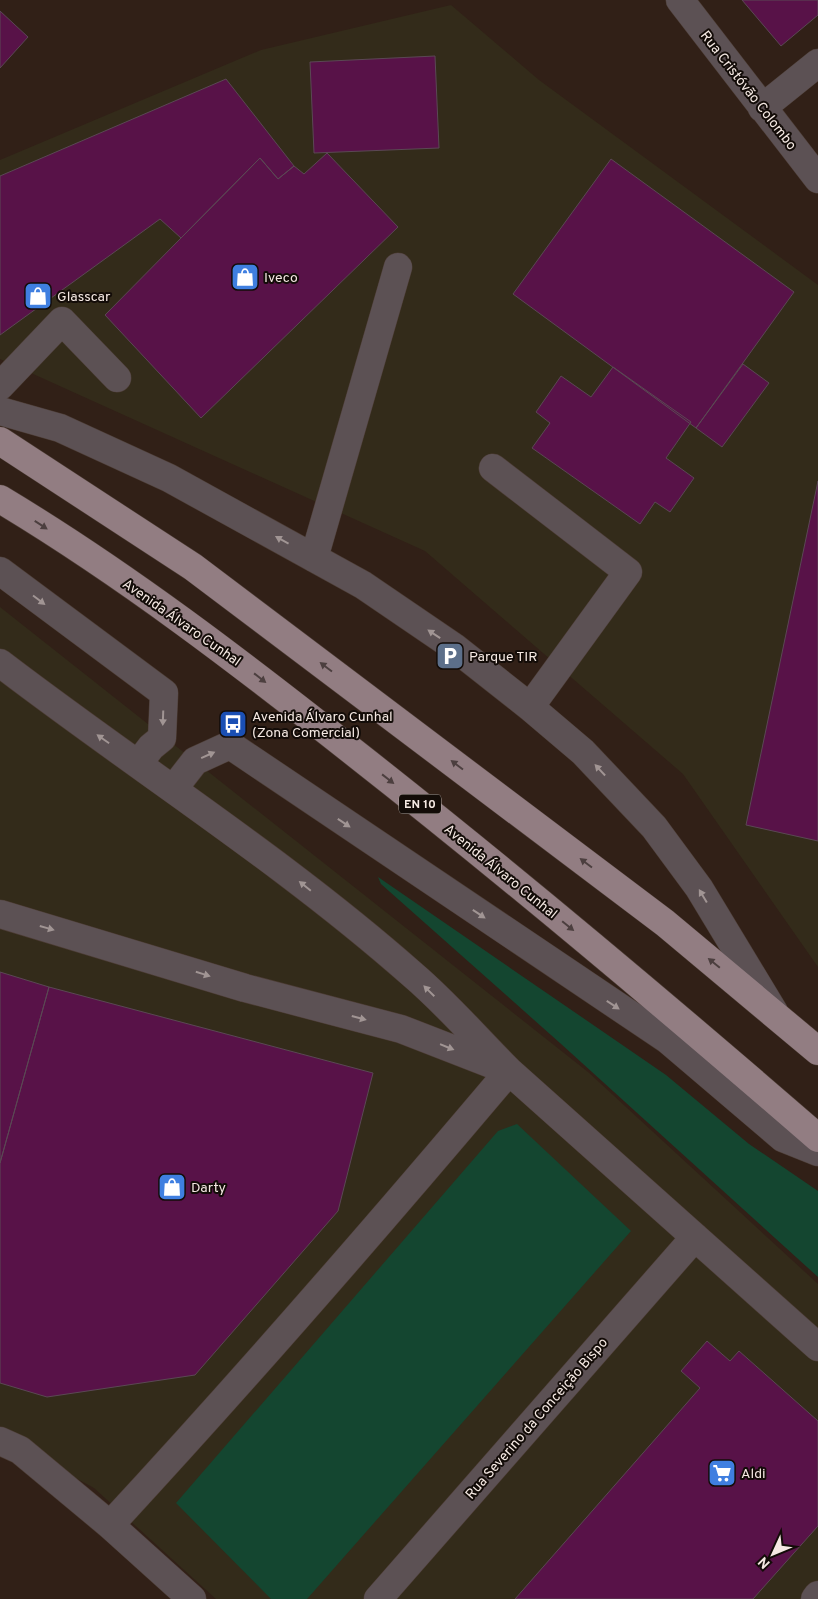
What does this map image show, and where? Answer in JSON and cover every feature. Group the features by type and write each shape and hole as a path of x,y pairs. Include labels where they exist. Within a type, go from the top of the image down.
{"main road":[{"path":"0,441 193,567 657,917 774,1012 818,1051"},
{"name":"Avenida Álvaro Cunhal","path":"0,499 140,591 250,670 410,796 642,986 818,1138"}],"street":[{"name":"Rua Cristóvão Colombo","path":"680,0 818,179"},
{"path":"762,108 818,63"},
{"path":"314,558 398,267"},
{"path":"0,386 62,321 117,378"},
{"path":"0,411 60,428 169,478 363,585 454,647 583,752 654,827 699,888 774,1012"},
{"path":"493,468 628,572 530,707"},
{"path":"0,570 164,693 162,738 151,747 138,764"},
{"path":"0,663 72,718 174,788 279,864 415,976 509,1072 818,1347"},
{"path":"174,788 195,761 230,745 668,1040 783,1138 818,1152"},
{"path":"0,914 245,988 401,1029 509,1072"},
{"path":"110,1525 223,1402 509,1072"},
{"name":"Rua Severino da Conceição Bispo","path":"378,1599 695,1237"},
{"path":"0,1441 20,1450 110,1525 192,1599"},
{"path":"814,1599 818,1595"}],"shaded area":[{"path":"451,5 539,80 818,285 818,967 683,774 425,551 0,359 0,160 261,50"},
{"path":"0,607 588,1072 818,1284 818,1599 216,1599 94,1488 0,1437"}],"green space":[{"path":"378,877 666,1075 749,1144 818,1191 818,1277 381,884"},
{"path":"517,1124 631,1231 307,1599 271,1599 176,1503 498,1131"}],"building":[{"path":"742,0 818,0 818,15 781,46"},
{"path":"0,11 28,37 0,68"},
{"path":"435,56 439,148 314,153 310,62"},
{"path":"226,79 294,166 278,179 260,158 181,238 160,219 0,335 0,176"},
{"name":"Iveco","path":"327,153 398,227 201,418 105,315 260,158 278,179 294,166 304,174"},
{"path":"611,159 794,292 696,428 513,294"},
{"path":"743,364 769,383 722,447 696,428"},
{"path":"613,367 691,422 666,458 694,478 670,512 655,502 640,524 532,448 550,423 536,412 561,376 591,397"},
{"path":"818,481 818,841 746,825"},
{"path":"0,972 49,987 0,1163"},
{"name":"Darty","path":"49,987 373,1073 338,1211 195,1375 47,1397 0,1383 0,1163"},
{"name":"Aldi","path":"707,1341 730,1361 739,1351 818,1421 818,1526 753,1599 515,1599 700,1388 681,1371"}],"place":[{"name":"Iveco","path":"245,277"},
{"name":"Glasscar","path":"38,296"},
{"name":"Parque TIR","path":"450,656"},
{"name":"Avenida Álvaro Cunhal (Zona Comercial)","path":"233,724"},
{"name":"Darty","path":"172,1187"},
{"name":"Aldi","path":"722,1473"}]}
